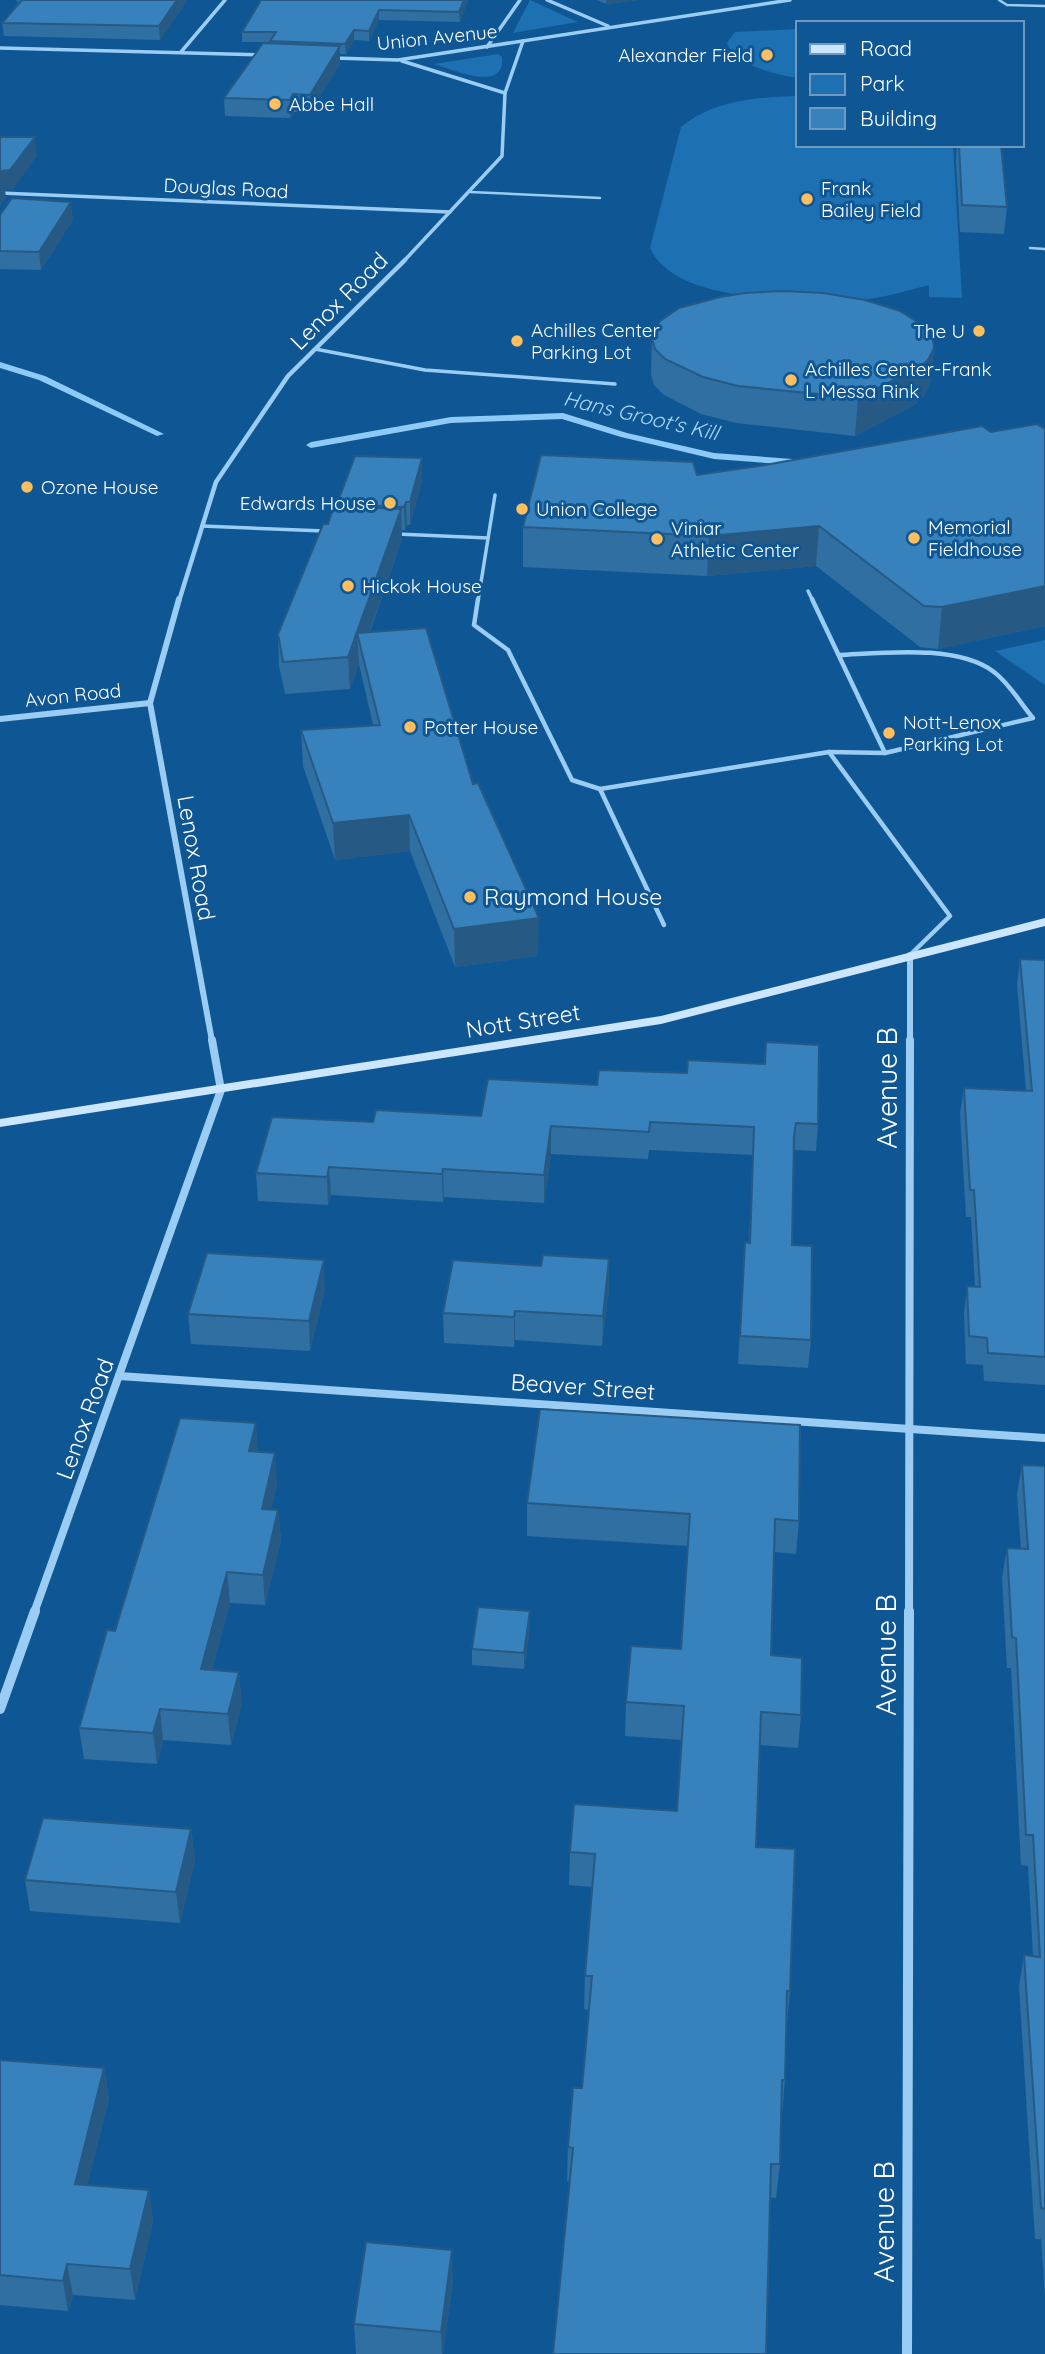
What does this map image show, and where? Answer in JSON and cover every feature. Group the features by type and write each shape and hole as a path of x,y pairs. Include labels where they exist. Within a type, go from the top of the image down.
{"main road":[{"name":"Nott Street","path":"0,1123 661,1020 1045,922"}],"street":[{"path":"181,52 225,0"},
{"path":"487,47 520,0"},
{"path":"547,0 610,27"},
{"name":"Union Avenue","path":"331,57 398,60 790,0"},
{"name":"Lenox Road","path":"0,1709 221,1090 150,703 175,609 216,482 288,376 470,192 502,156 505,93 523,41"},
{"path":"0,48 264,55"},
{"path":"398,60 505,93"},
{"name":"Douglas Road","path":"0,192 450,212"},
{"name":"Avon Road","path":"0,719 150,703"},
{"name":"Avenue B","path":"907,2354 910,955"},
{"name":"Beaver Street","path":"119,1376 1045,1438"}],"lane":[{"path":"999,0 1007,5 1045,6"},
{"path":"470,192 600,198"},
{"path":"1030,248 1045,249"},
{"path":"316,349 425,370 615,384"},
{"path":"495,495 474,625 508,650 572,780 600,789 829,752 885,753 1032,718 993,671 958,657 897,652 838,655"},
{"path":"202,526 325,531"},
{"path":"393,534 488,538"},
{"path":"808,591 885,753"},
{"path":"829,752 950,916 910,955"},
{"path":"600,789 664,925"}],"green space":[{"path":"530,0 578,22 513,33"},
{"name":"Alexander Field","path":"796,29 796,78 757,68 738,57 727,43 735,32"},
{"path":"498,54 502,57 501,68 496,74 487,77 464,74 434,64"},
{"path":"796,96 796,147 953,147 962,298 929,297 929,285 854,301 742,295 697,285 661,264 650,248 681,127 707,111 736,102"},
{"path":"1045,640 1045,685 995,651"}],"building":[{"path":"22,0 177,0 159,26 2,23"},
{"path":"261,0 464,0 459,12 379,10 369,31 354,30 345,44 270,41 276,32 242,32"},
{"path":"263,43 340,46 310,95 293,94 290,100 224,98"},
{"path":"0,137 35,137 10,170 0,171"},
{"path":"959,147 1001,147 1007,207 962,205"},
{"path":"12,198 71,202 39,252 0,251 0,215"},
{"path":"783,291 823,293 865,300 900,311 925,327 933,338 934,348 928,360 918,368 858,398 738,386 703,377 665,359 655,349 653,331 660,321 679,308 720,297"},
{"path":"1037,424 1045,429 1045,586 942,607 924,606 819,526 709,536 523,527 541,455 693,462 697,475 982,426 991,432"},
{"path":"355,456 422,458 410,502 406,502 404,507 337,504"},
{"path":"334,506 401,509 348,657 283,662 278,634 323,524 328,524"},
{"path":"426,628 473,784 478,783 539,918 454,929 409,815 333,823 301,730 380,725 357,633"},
{"path":"1020,959 1045,960 1045,1357 988,1353 987,1338 969,1336 967,1286 980,1287 974,1190 970,1190 964,1088 1032,1091"},
{"path":"766,1042 819,1045 818,1124 796,1123 794,1136 792,1245 812,1246 811,1340 740,1336 745,1242 750,1243 754,1127 650,1122 649,1132 551,1126 544,1175 443,1169 442,1174 329,1167 327,1177 256,1173 272,1117 373,1122 376,1110 481,1116 488,1079 597,1085 599,1070 687,1073 688,1060 765,1064"},
{"path":"207,1253 324,1260 309,1321 188,1314"},
{"path":"543,1255 609,1259 603,1316 515,1311 514,1317 443,1313 453,1260 541,1266"},
{"path":"540,1409 800,1425 799,1521 775,1519 771,1655 802,1658 801,1715 761,1712 756,1847 795,1849 780,2164 771,2164 766,2354 553,2354 573,2148 568,2147 573,2088 582,2088 592,1976 585,1976 595,1854 570,1852 574,1804 677,1811 684,1706 626,1702 631,1646 681,1649 690,1514 527,1503"},
{"path":"180,1418 256,1423 249,1451 275,1453 262,1509 278,1510 263,1575 227,1572 201,1669 239,1672 228,1714 160,1709 153,1733 79,1728 107,1630 115,1631"},
{"path":"1022,1465 1045,1466 1045,2209 1041,2208 1024,1955 1040,1957 1033,1835 1026,1835 1016,1638 1012,1637 1007,1548 1028,1549"},
{"path":"478,1607 530,1611 524,1653 472,1649"},
{"path":"43,1818 191,1829 176,1892 25,1880"},
{"path":"0,2060 104,2068 75,2184 149,2190 130,2269 67,2264 63,2281 0,2275"},
{"path":"366,2242 452,2250 441,2332 354,2324"}],"waterway":[{"name":"Hans Groot's Kill","path":"0,365 42,378 160,434"},
{"name":"Hans Groot's Kill","path":"311,445 451,420 563,416 624,435 714,456 806,463"}],"place":[{"name":"Alexander Field","path":"767,55"},
{"name":"Abbe Hall","path":"275,104"},
{"name":"Frank Bailey Field","path":"807,199"},
{"name":"The U","path":"979,331"},
{"name":"Achilles Center Parking Lot","path":"517,341"},
{"name":"Achilles Center-Frank L Messa Rink","path":"791,380"},
{"name":"Ozone House","path":"27,487"},
{"name":"Edwards House","path":"390,503"},
{"name":"Union College","path":"522,509"},
{"name":"Memorial Fieldhouse","path":"914,538"},
{"name":"Viniar Athletic Center","path":"657,539"},
{"name":"Hickok House","path":"348,586"},
{"name":"Potter House","path":"410,727"},
{"name":"Nott-Lenox Parking Lot","path":"889,733"},
{"name":"Raymond House","path":"470,897"}]}
